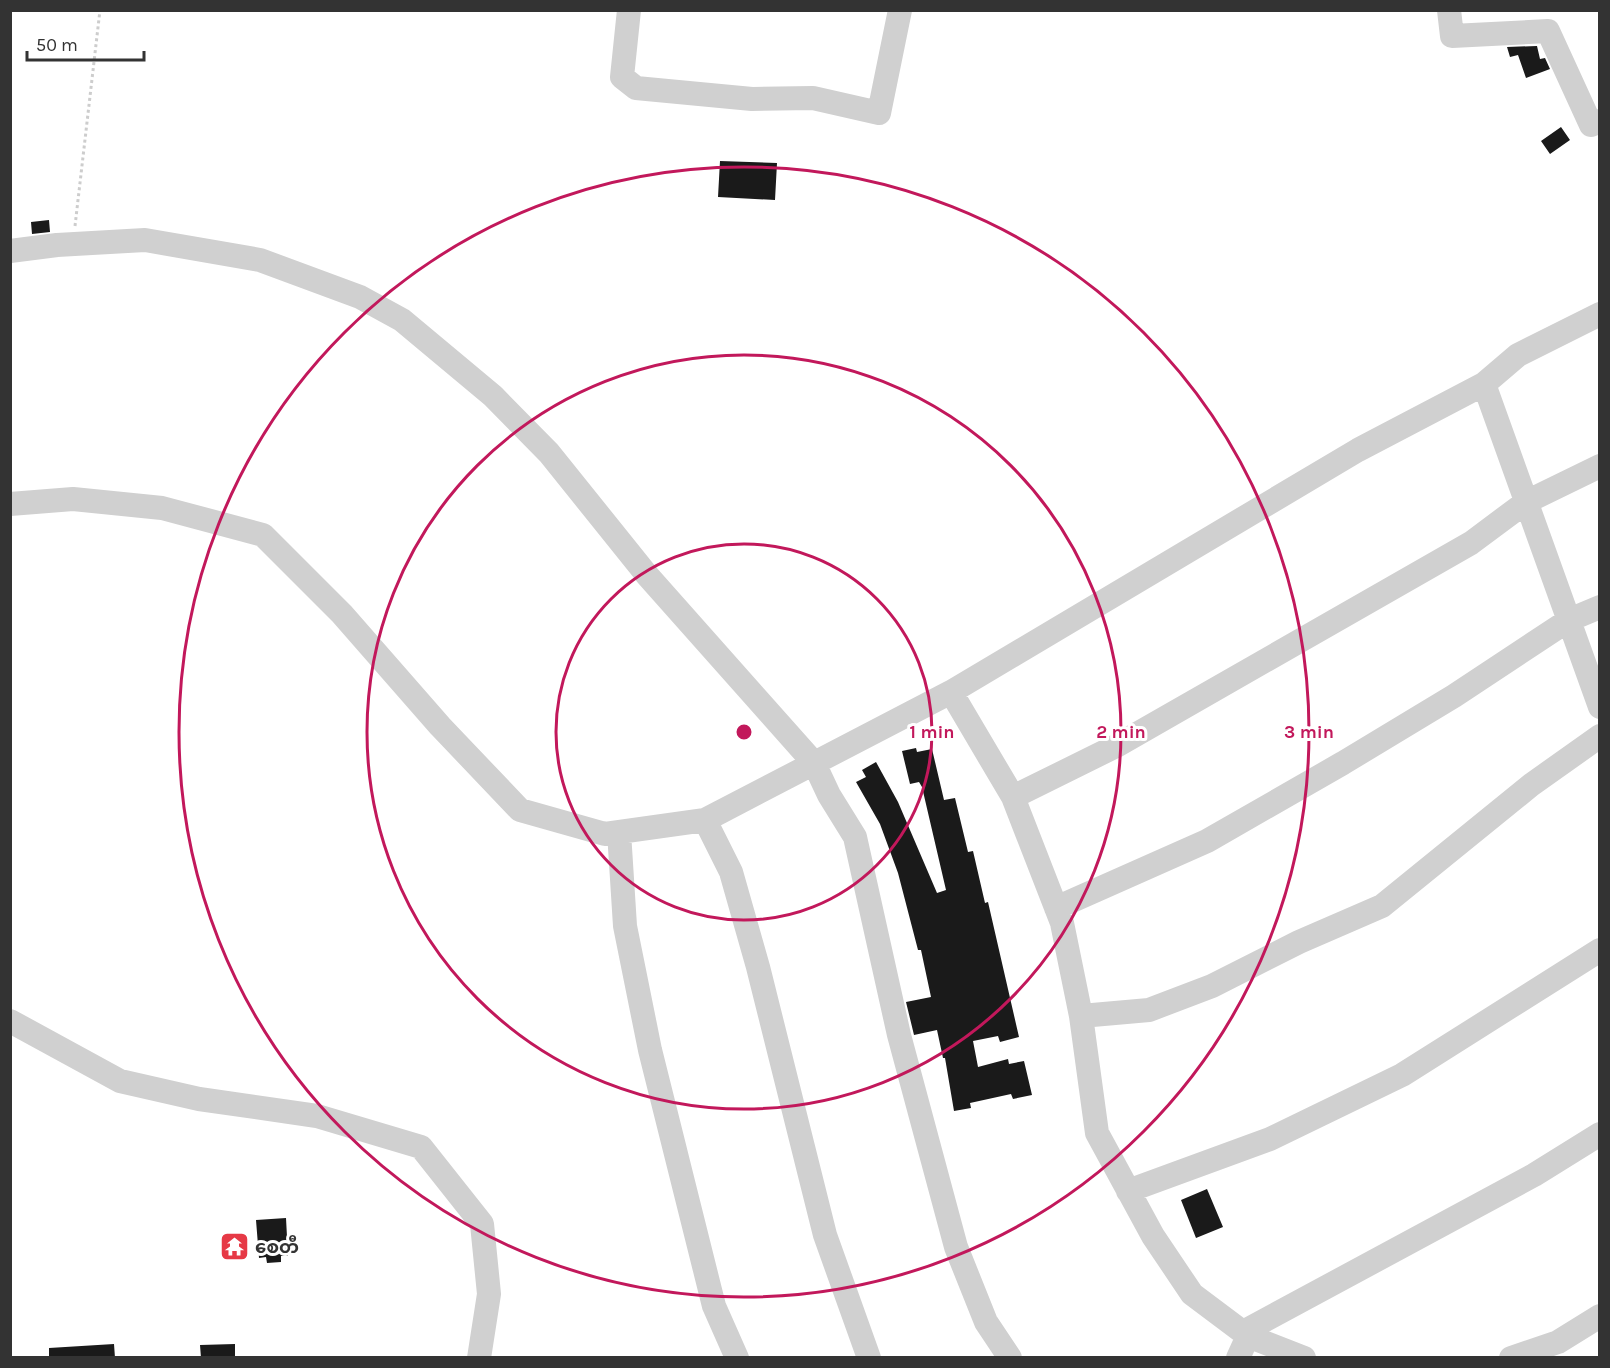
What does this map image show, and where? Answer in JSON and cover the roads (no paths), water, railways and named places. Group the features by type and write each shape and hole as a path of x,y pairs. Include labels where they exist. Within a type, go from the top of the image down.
{"street":[{"path":"628,10 622,76 636,88 752,99 813,98 879,113 900,10"},
{"path":"1449,10 1452,36 1548,31 1591,125 1599,121"},
{"path":"10,251 73,244 145,240 260,260 360,297 402,320 493,396 549,453 647,575 814,763 855,837 899,1035 956,1246 986,1322 1010,1358"},
{"path":"10,504 73,499 162,508 263,535 342,614 440,726 520,810 605,834 705,820 951,692 1358,450 1484,384 1518,355 1599,314"},
{"path":"1484,384 1599,707"},
{"path":"1012,797 1116,746 1471,543 1526,502 1599,466"},
{"path":"1056,908 1207,841 1424,714 1569,620 1599,607"},
{"path":"951,692 1012,797 1062,924 1081,1016 1097,1133 1153,1236 1192,1294 1243,1342 1304,1358"},
{"path":"1081,1016 1149,1010 1212,986 1299,942 1382,906 1531,784 1599,736"},
{"path":"705,820 731,872 758,968 825,1235 863,1347 869,1358"},
{"path":"619,832 625,926 650,1050 714,1306 737,1358"},
{"path":"1128,1191 1270,1139 1402,1075 1599,950"},
{"path":"10,1021 120,1081 199,1099 317,1116 421,1147 483,1224 489,1294 479,1358"},
{"path":"1243,1342 1534,1175 1599,1134"},
{"path":"1511,1358 1558,1342 1599,1316"}],"place":[{"name":"စေတီ","path":"234,1247"}]}
